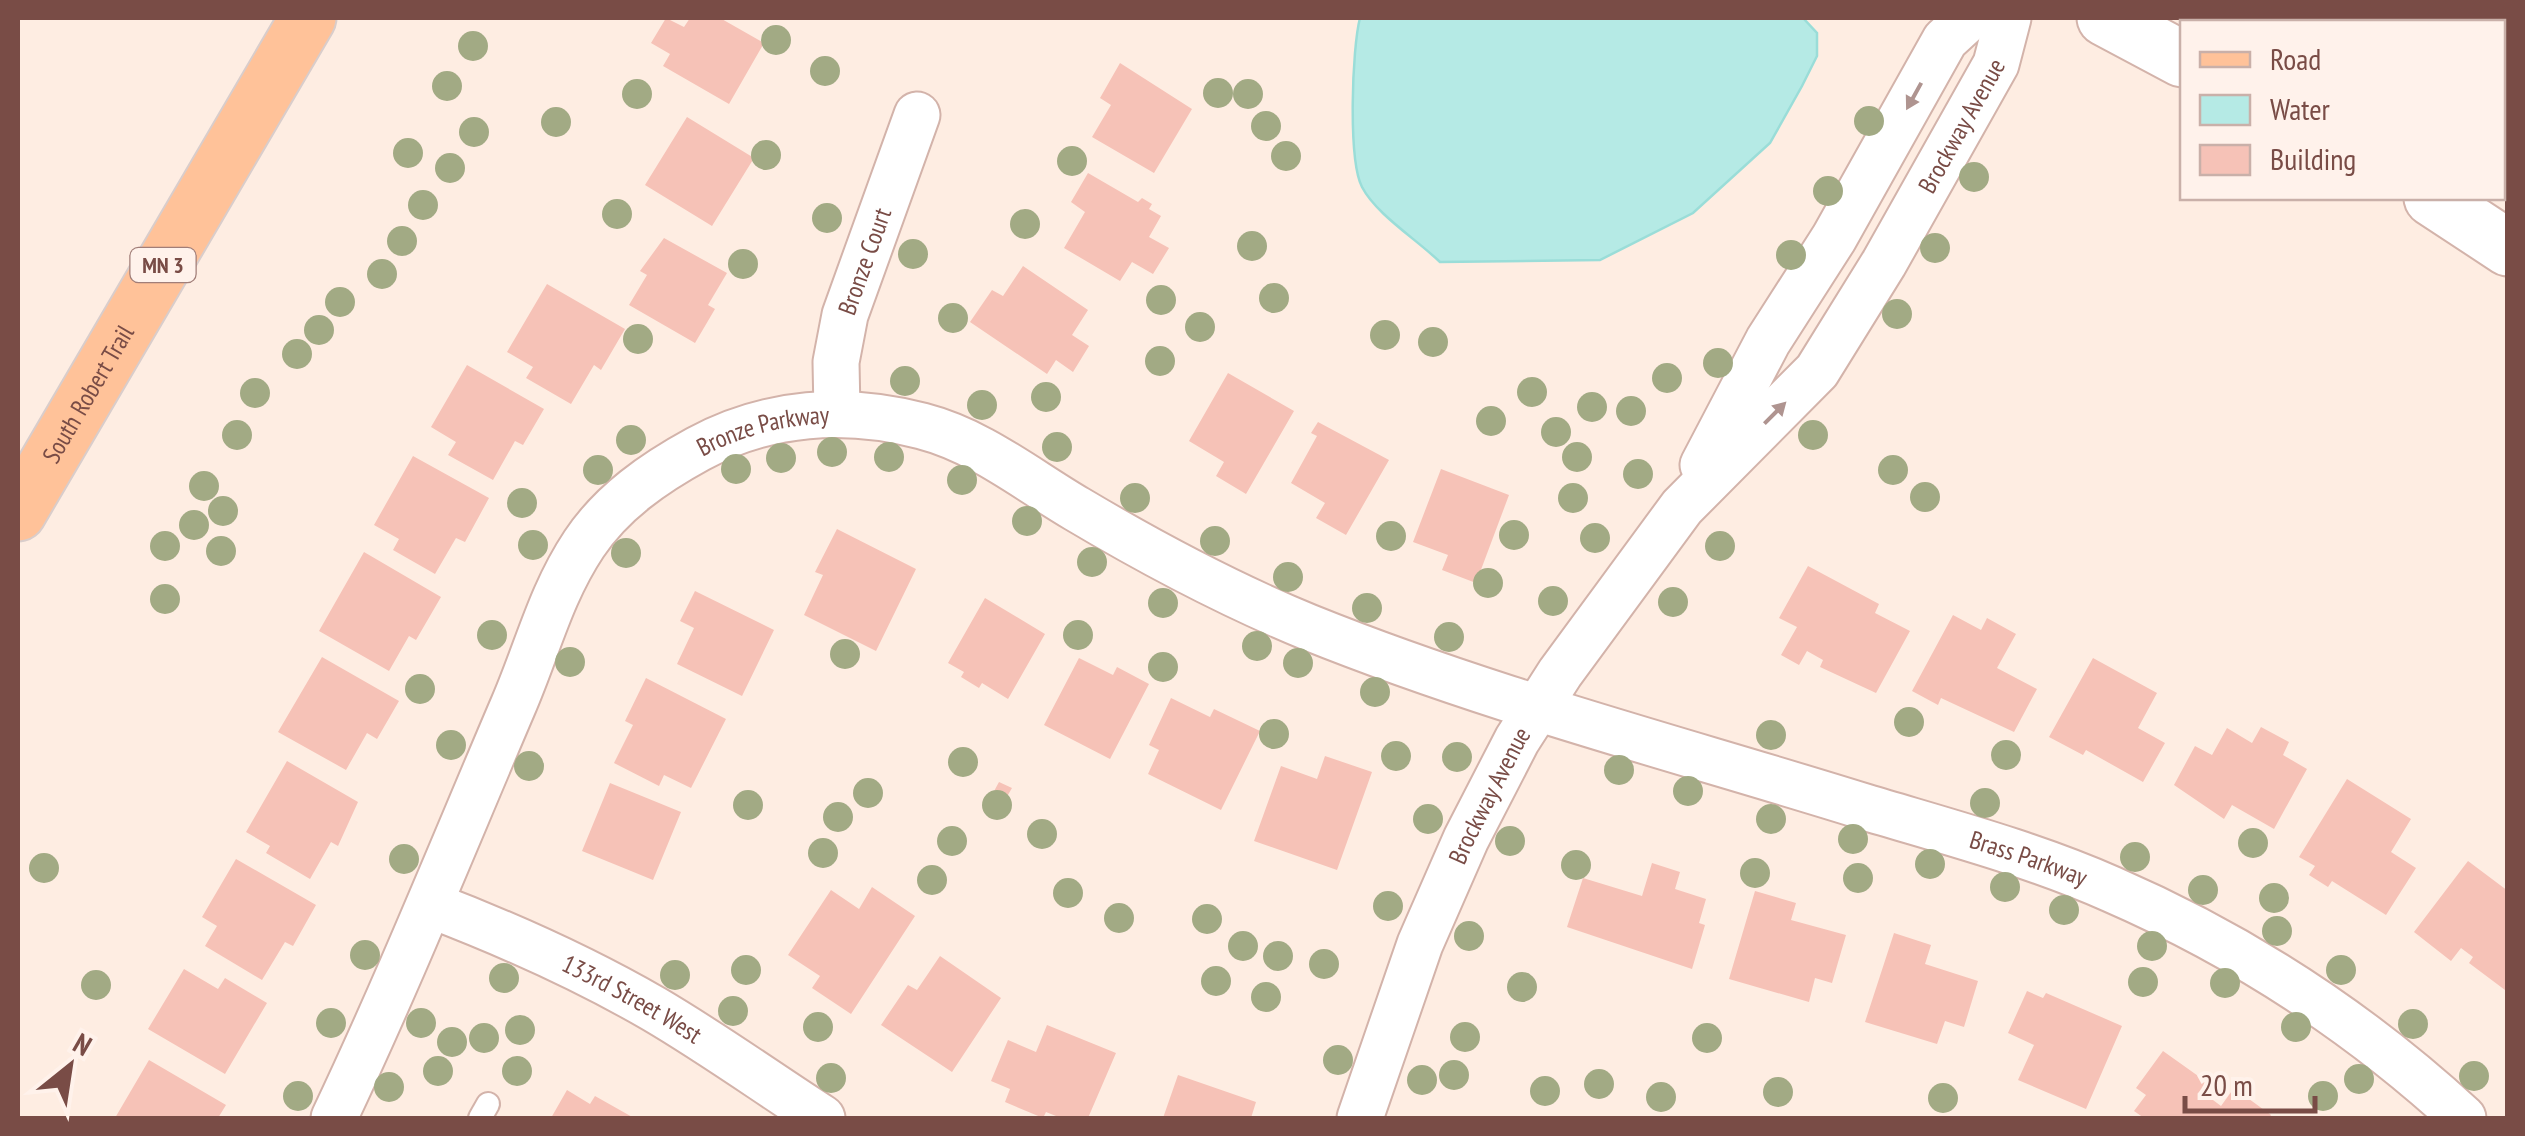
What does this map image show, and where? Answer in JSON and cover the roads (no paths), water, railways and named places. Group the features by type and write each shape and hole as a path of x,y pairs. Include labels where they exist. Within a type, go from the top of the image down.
{"main road":[{"name":"South Robert Trail","path":"18,513 308,18"}],"street":[{"name":"Brockway Avenue","path":"1682,507 1768,341 1834,238 1945,40 1969,18"},
{"name":"Brockway Avenue","path":"1360,1118 1420,944 1466,839 1517,740 1560,673 1682,507 1817,371 1884,263 1996,64 2008,18"},
{"path":"2105,18 2180,58"},
{"name":"Bronze Court","path":"837,412 836,362 844,315 917,116"},
{"path":"2435,200 2508,248"},
{"name":"Bronze Parkway","path":"334,1118 431,905 563,579 587,540 618,502 702,446 748,428 794,416 837,412 916,424 970,443 1144,548 1244,599 1346,642 1540,707"},
{"name":"Brass Parkway","path":"1540,707 1992,846 2109,888 2209,937 2307,996 2368,1037 2463,1118"},
{"name":"133rd Street West","path":"431,905 520,942 655,1010 822,1118"}],"water":[{"path":"1360,18 1803,18 1817,33 1817,56 1770,143 1693,213 1600,260 1440,262 1387,217 1362,187 1355,153 1353,104"}]}
